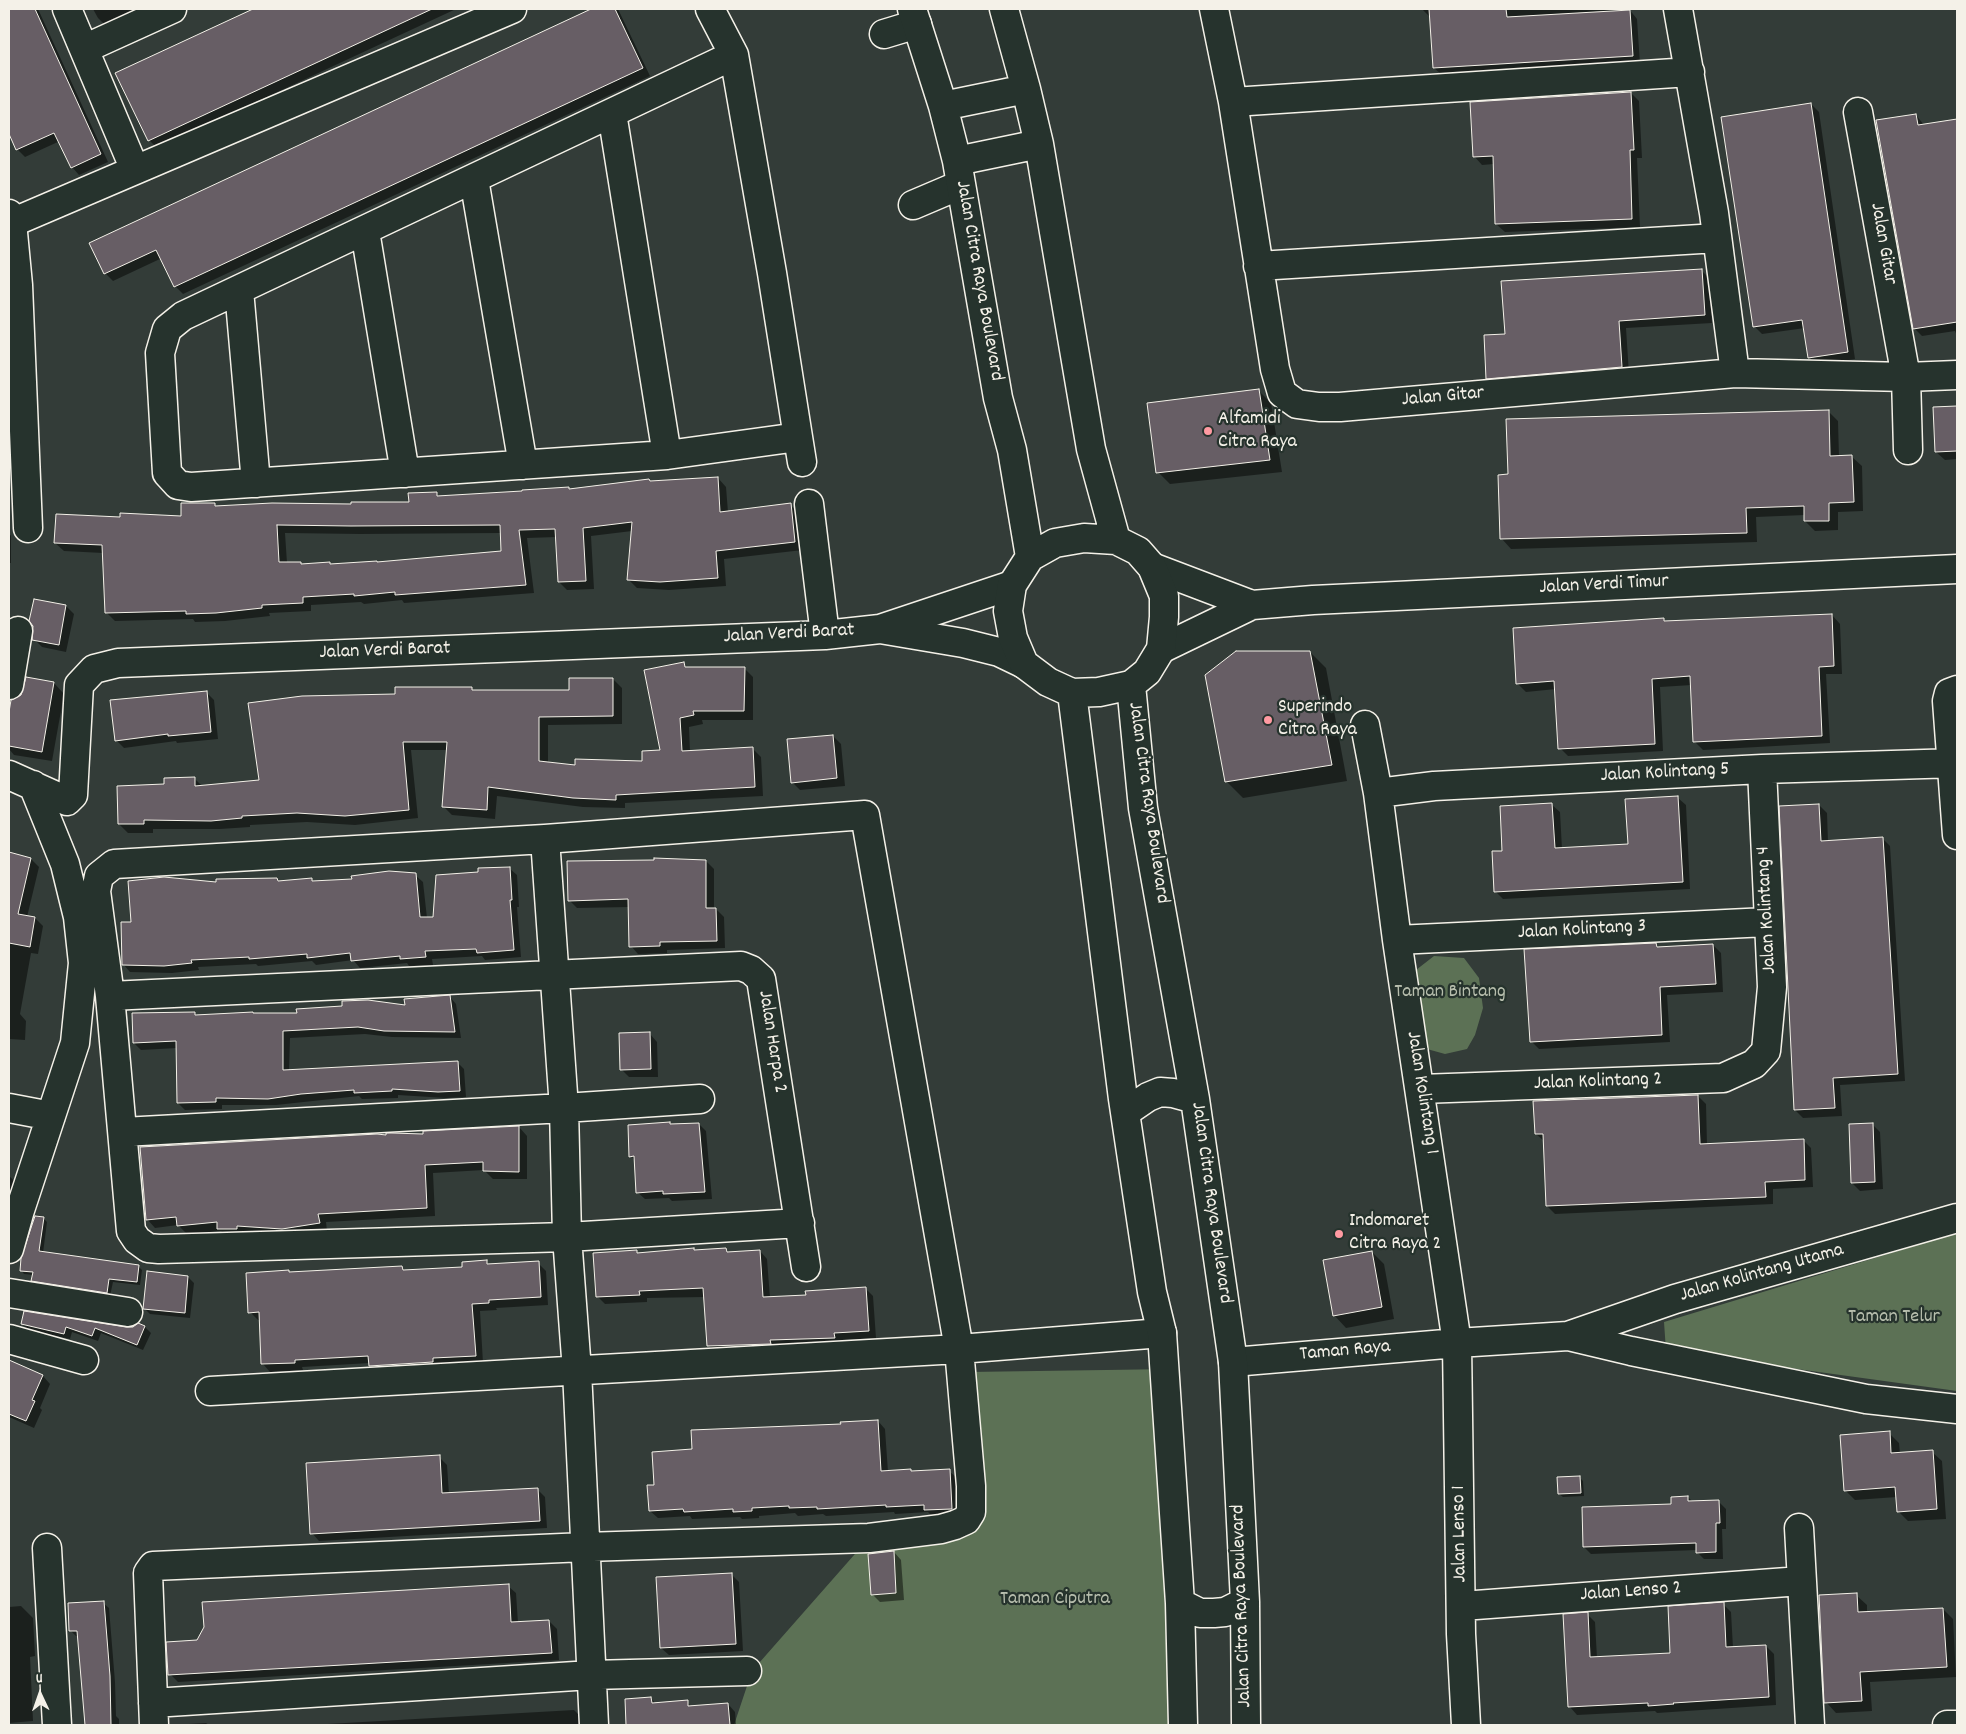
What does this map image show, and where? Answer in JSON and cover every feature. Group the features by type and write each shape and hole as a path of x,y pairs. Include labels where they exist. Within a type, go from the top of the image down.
{"street":[{"path":"67,9 135,170"},
{"path":"84,49 172,9"},
{"path":"28,528 18,285 10,220 135,170 512,9"},
{"path":"710,9 734,54 800,450 667,455 191,487 178,485 168,473 160,353 168,329 183,316 734,54"},
{"path":"1004,9 1039,144 1091,449 1116,540"},
{"name":"Jalan Gitar","path":"1214,9 1233,102 1274,369 1282,393 1297,404 1340,407 1735,373 1906,377 1957,375"},
{"path":"1678,9 1714,213 1735,373"},
{"path":"884,34 915,16"},
{"name":"Jalan Citra Raya Boulevard","path":"915,16 943,106 958,173 998,398 1012,450 1030,557"},
{"path":"1233,102 1690,72"},
{"path":"943,106 1026,89"},
{"name":"Jalan Gitar","path":"1858,112 1906,377 1908,450"},
{"path":"612,113 667,455"},
{"path":"913,205 958,173 1039,144"},
{"path":"474,179 523,465"},
{"path":"365,230 405,473"},
{"path":"1258,266 1717,238"},
{"path":"239,290 256,483"},
{"path":"809,504 825,634"},
{"path":"1084,538 1116,540 1138,551 1152,567 1164,596 1161,649 1147,672 1131,685 1099,692 1072,693 1048,682 1024,664 1013,638 1008,611 1012,585 1030,557 1056,543 1084,538"},
{"name":"Jalan Verdi Timur","path":"1152,567 1252,605"},
{"name":"Jalan Verdi Timur","path":"1161,649 1252,605 1290,601 1957,569"},
{"name":"Jalan Verdi Barat","path":"21,780 67,801 73,796 79,685 94,669 118,662 825,634 880,629 1012,585"},
{"name":"Jalan Verdi Barat","path":"880,629 963,643 999,652 1024,664"},
{"path":"9,685 18,632"},
{"name":"Jalan Citra Raya Boulevard","path":"1131,685 1143,808 1195,1100 1233,1362 1245,1602 1246,1725"},
{"path":"1957,690 1949,693 1947,701 1955,763 1957,835"},
{"path":"1072,693 1126,1112 1152,1292 1162,1333 1180,1603 1183,1725"},
{"name":"Jalan Kolintang 1","path":"1365,725 1378,793 1397,940 1421,1089 1457,1343"},
{"name":"Jalan Kolintang 5","path":"1378,793 1434,786 1762,769 1955,763"},
{"name":"Jalan Kolintang 4","path":"1762,769 1767,922 1772,987 1766,1051"},
{"path":"9,1249 74,1043 83,962 78,917 65,864 21,780"},
{"path":"747,1671 591,1676 154,1714 148,1573 152,1566 585,1547 869,1538 941,1529 966,1520 971,1512 971,1486 959,1349 865,815 545,839 114,864 99,876 96,891 110,996 131,1231 137,1240 148,1248 567,1237 800,1223"},
{"path":"545,839 564,1108 567,1237 577,1371 594,1725"},
{"name":"Jalan Kolintang 3","path":"1397,940 1767,922"},
{"name":"Jalan Harpa 2","path":"110,996 741,966 752,970 761,979 806,1267"},
{"name":"Jalan Kolintang 2","path":"1421,1089 1723,1078 1754,1064 1766,1051"},
{"path":"1126,1112 1148,1097 1160,1092 1173,1093 1195,1100"},
{"path":"123,1132 700,1099"},
{"path":"9,1108 51,1116"},
{"name":"Jalan Kolintang Utama","path":"1457,1343 1568,1336 1675,1298 1957,1218"},
{"path":"9,1293 128,1312"},
{"path":"210,1391 959,1349 1162,1333"},
{"name":"Jalan Kolintang Utama","path":"1568,1336 1631,1351 1866,1399 1957,1409"},
{"path":"9,1339 84,1360"},
{"name":"Taman Raya","path":"1233,1362 1457,1343"},
{"name":"Jalan Lenso 1","path":"1457,1343 1461,1634 1466,1725"},
{"path":"1799,1528 1810,1725"},
{"path":"47,1548 56,1725"},
{"name":"Jalan Lenso 2","path":"1462,1606 1801,1581"},
{"path":"1180,1603 1200,1613 1214,1613 1225,1612 1245,1602"},
{"path":"1948,1725 1957,1725"}],"green space":[{"name":"Taman Bintang","path":"1434,956 1464,958 1479,978 1483,1008 1475,1035 1467,1049 1445,1054 1427,1049 1416,970"},
{"name":"Taman Telur","path":"1957,1233 1957,1391 1666,1351 1664,1322"},
{"name":"Taman Ciputra","path":"1174,1369 1184,1725 734,1725 752,1671 869,1538 973,1506 968,1372"}],"building":[{"path":"9,9 35,9 101,154 71,168 54,133 16,150 9,134"},
{"path":"253,9 432,9 148,141 115,73"},
{"path":"591,9 615,9 643,68 174,287 156,250 104,274 89,243"},
{"path":"1429,9 1506,9 1507,17 1630,10 1633,56 1433,68"},
{"path":"1631,92 1634,150 1630,150 1632,219 1495,224 1493,156 1473,157 1470,102"},
{"path":"1811,103 1848,352 1808,358 1802,320 1753,327 1721,117"},
{"path":"1916,114 1918,125 1957,119 1957,322 1913,329 1876,120"},
{"path":"1702,269 1705,315 1619,321 1622,367 1486,379 1484,335 1505,334 1501,281"},
{"name":"Alfamidi Citra Raya","path":"1259,389 1270,460 1156,473 1147,403"},
{"path":"1957,406 1957,451 1935,452 1933,407"},
{"path":"1829,410 1830,456 1852,455 1854,502 1829,503 1829,521 1804,521 1804,506 1746,508 1747,533 1500,539 1498,475 1508,474 1506,419"},
{"path":"718,477 720,512 791,503 795,542 716,551 718,578 660,582 627,580 632,522 583,528 586,581 558,582 555,529 519,530 526,585 395,595 395,592 354,596 354,594 303,597 303,603 262,605 262,608 186,614 186,611 105,613 102,545 54,543 56,514 120,517 120,513 181,516 181,503 215,503 215,506 272,503 351,504 351,502 409,502 408,493 437,492 437,496 569,487 569,489 649,479 650,481","holes":["277,525 500,525 501,551 377,562 330,564 330,562 301,564 301,562 279,562"]},
{"path":"34,599 66,605 59,645 32,640 33,626 29,621"},
{"path":"1832,614 1834,666 1819,667 1822,736 1693,742 1690,676 1652,679 1655,744 1558,749 1554,681 1516,684 1513,628 1664,618 1664,621"},
{"name":"Superindo Citra Raya","path":"1236,651 1310,651 1332,765 1225,782 1205,675"},
{"path":"684,662 685,667 745,667 744,711 693,711 694,715 680,718 682,751 753,747 755,787 616,795 616,800 573,798 488,787 487,810 442,807 447,742 403,742 409,810 345,816 297,813 242,816 242,818 211,821 144,820 144,824 118,824 117,786 164,784 164,778 195,777 195,786 259,780 248,703 302,696 395,694 395,687 472,687 472,690 569,690 569,678 613,678 613,716 539,717 539,761 575,765 575,759 642,761 642,751 660,750 644,670"},
{"path":"26,677 54,682 42,752 9,746 11,700 21,695"},
{"path":"207,691 211,732 168,736 168,734 115,741 110,700"},
{"path":"833,735 837,778 791,783 787,739"},
{"path":"1678,796 1683,882 1494,892 1492,851 1502,851 1500,806 1552,803 1555,848 1628,844 1625,799"},
{"path":"1819,804 1821,841 1883,837 1898,1074 1833,1078 1835,1108 1794,1110 1779,806"},
{"path":"9,852 31,858 18,914 35,917 30,947 9,943"},
{"path":"654,858 706,860 706,908 716,908 717,941 660,942 660,946 629,947 628,899 568,901 567,861 654,860"},
{"path":"510,867 512,900 510,900 514,950 477,953 476,949 425,951 426,957 400,959 400,956 351,961 350,953 307,958 307,954 249,959 249,957 191,960 192,963 164,966 122,965 121,922 131,922 128,881 164,877 216,882 216,879 277,878 278,881 312,878 312,881 352,879 351,876 389,871 416,873 420,917 433,917 436,875 478,872 478,868"},
{"path":"1656,943 1657,947 1713,944 1716,984 1660,987 1662,1035 1530,1042 1524,949"},
{"path":"450,995 455,1032 384,1031 358,1027 283,1031 283,1070 458,1061 460,1091 438,1092 392,1089 392,1091 354,1093 354,1090 301,1094 268,1099 216,1098 216,1102 177,1103 176,1041 133,1043 132,1013 195,1012 195,1015 253,1012 297,1013 296,1009 342,1006 342,1001 368,1000 405,1005 404,999"},
{"path":"650,1032 651,1069 620,1070 619,1033"},
{"path":"1698,1095 1700,1144 1804,1139 1805,1180 1765,1182 1766,1197 1546,1206 1543,1134 1535,1134 1533,1101"},
{"path":"670,1122 670,1124 699,1123 705,1192 663,1194 663,1191 636,1193 634,1156 629,1157 628,1125"},
{"path":"1873,1123 1875,1182 1851,1183 1849,1124"},
{"path":"519,1126 519,1172 483,1171 483,1162 425,1165 427,1208 318,1214 320,1223 282,1229 237,1226 237,1229 217,1229 217,1222 177,1226 176,1217 146,1220 140,1147 386,1135 386,1133 423,1134 423,1131"},
{"path":"35,1216 44,1217 39,1251 139,1265 137,1282 109,1279 107,1293 31,1281 33,1272 20,1271 21,1258"},
{"path":"694,1248 694,1250 726,1248 727,1252 760,1250 763,1297 806,1295 805,1291 866,1287 869,1331 834,1333 835,1338 770,1340 771,1344 707,1346 703,1288 639,1291 640,1295 596,1297 593,1253 637,1250 637,1253"},
{"path":"1372,1251 1382,1307 1333,1316 1323,1260"},
{"path":"487,1260 487,1264 539,1261 541,1297 489,1300 489,1303 472,1304 476,1356 433,1358 433,1362 369,1366 368,1356 295,1360 295,1363 261,1364 259,1312 248,1313 246,1273 402,1266 403,1270 462,1267 462,1262"},
{"path":"147,1271 188,1276 185,1313 143,1309"},
{"path":"24,1311 126,1327 133,1327 138,1323 145,1326 137,1345 95,1328 92,1336 66,1327 64,1334 21,1324"},
{"path":"9,1360 43,1375 32,1400 35,1401 26,1421 9,1414"},
{"path":"878,1420 881,1471 950,1469 952,1509 924,1510 924,1505 886,1507 886,1505 817,1509 817,1507 789,1508 789,1506 752,1508 752,1511 733,1512 733,1509 684,1512 683,1509 649,1511 647,1485 654,1485 652,1452 692,1449 691,1430 841,1424 840,1422"},
{"path":"1890,1431 1891,1453 1933,1450 1937,1509 1897,1512 1895,1487 1844,1491 1840,1435"},
{"path":"440,1455 442,1493 538,1488 540,1521 310,1534 306,1463"},
{"path":"1580,1476 1581,1493 1558,1494 1557,1477"},
{"path":"1688,1496 1688,1501 1719,1500 1720,1523 1716,1523 1716,1552 1696,1553 1696,1543 1583,1547 1582,1507 1671,1504 1671,1497"},
{"path":"894,1551 896,1593 871,1595 868,1554"},
{"path":"732,1573 736,1644 660,1648 656,1577"},
{"path":"509,1584 511,1622 549,1620 552,1653 168,1675 166,1642 197,1640 204,1627 202,1602"},
{"path":"1857,1593 1858,1612 1943,1608 1947,1667 1860,1672 1862,1701 1824,1703 1819,1595"},
{"path":"104,1601 110,1676 111,1725 85,1725 77,1631 69,1631 68,1603"},
{"path":"1724,1602 1726,1647 1766,1645 1769,1697 1648,1706 1648,1703 1568,1707 1563,1614 1588,1612 1590,1657 1670,1653 1668,1606"},
{"path":"651,1697 652,1703 688,1700 688,1706 728,1703 730,1725 626,1725 625,1699"}],"place":[{"name":"Alfamidi Citra Raya","path":"1208,431"},
{"name":"Superindo Citra Raya","path":"1268,720"},
{"name":"Indomaret Citra Raya 2","path":"1339,1234"}]}
